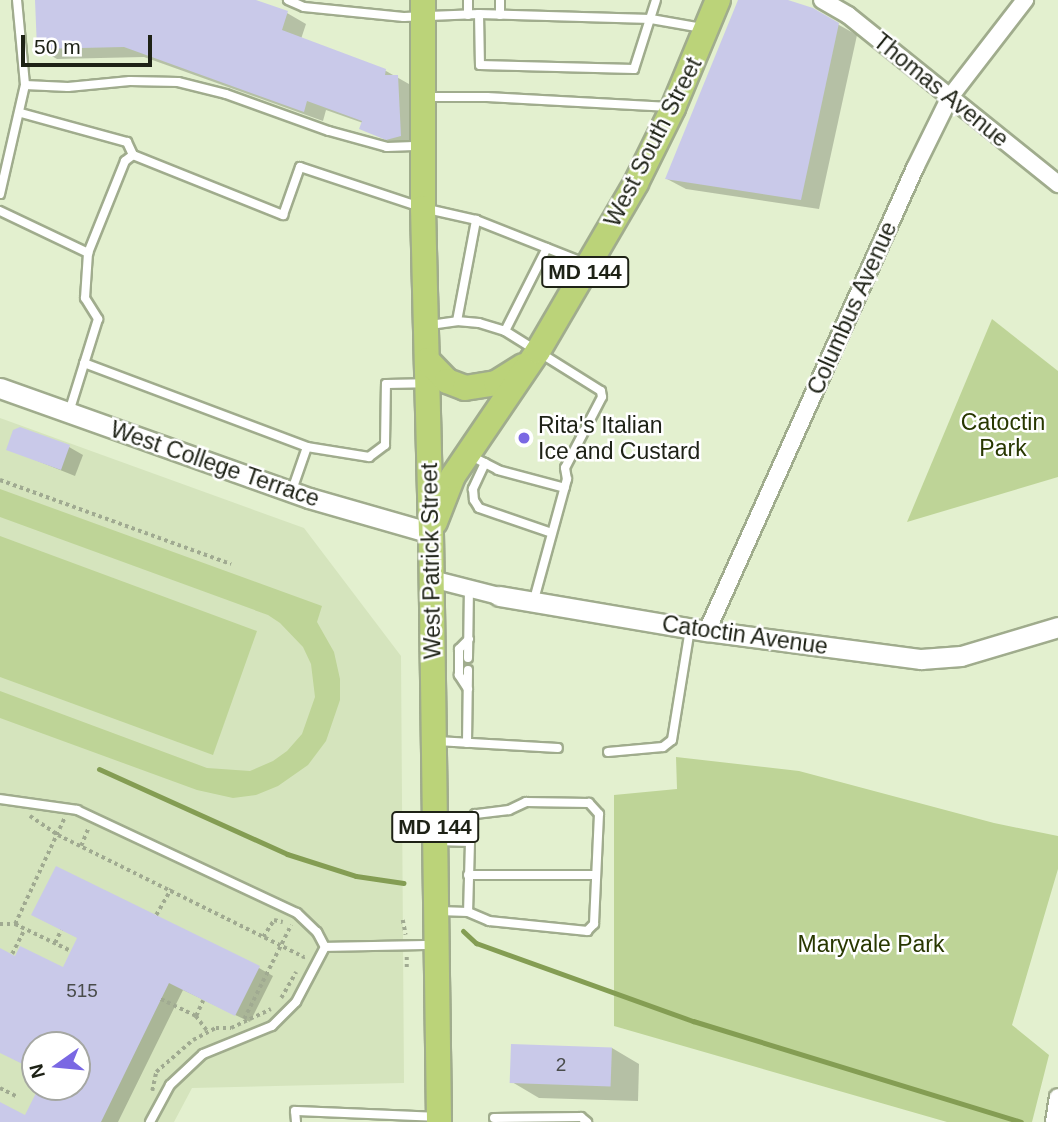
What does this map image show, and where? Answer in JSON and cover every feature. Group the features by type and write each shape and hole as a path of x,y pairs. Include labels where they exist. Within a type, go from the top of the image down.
{"main road":[{"name":"West South Street","path":"431,533 453,476 476,458 589,265 673,108 719,0"},
{"name":"West Patrick Street","path":"423,8 423,208 432,579 439,1120"},
{"path":"428,371 447,381 475,388 496,383 534,356"}],"street":[{"name":"Thomas Avenue","path":"822,0 848,15 1058,184"},
{"name":"Columbus Avenue","path":"699,630 950,97 1025,0"},
{"name":"West College Terrace","path":"0,388 291,492 431,533"},
{"name":"Catoctin Avenue","path":"432,579 499,596 699,630 921,659 961,656 1058,627"},
{"path":"1054,1122 1058,1097"}],"lane":[{"path":"0,194 25,85 17,0"},
{"path":"288,0 304,7 423,8 468,15 651,19 708,29"},
{"path":"468,0 468,15"},
{"path":"500,0 500,15"},
{"path":"479,14 480,65 634,69 656,0"},
{"path":"25,85 68,87 130,81 178,82 226,94 329,131 387,147 424,146"},
{"path":"423,97 487,97 673,108"},
{"path":"20,113 127,142 133,155 283,215 300,167 423,208 475,220 589,265"},
{"path":"69,412 98,319 85,298 88,253 125,161 133,155"},
{"path":"0,211 88,253"},
{"path":"457,321 475,220"},
{"path":"505,331 547,248"},
{"path":"427,326 457,321 479,323 505,331 534,356 601,391 602,397 565,468 565,488 533,602"},
{"path":"84,363 307,447 369,457 384,445 386,384 428,371"},
{"path":"291,492 307,447"},
{"path":"552,533 479,508 474,500 473,489 476,458 498,470 565,488"},
{"path":"468,658 470,589"},
{"path":"608,752 663,747 672,740 699,630"},
{"path":"468,689 459,675 459,649 469,639"},
{"path":"467,743 468,670"},
{"path":"434,741 558,748"},
{"path":"0,799 77,810 296,913 317,932 325,947"},
{"path":"436,911 468,912 489,921 587,931 594,924 599,814 589,803 526,802 509,810 475,814 469,822 468,912"},
{"path":"435,841 470,842"},
{"path":"468,875 596,875"},
{"path":"325,947 436,945"},
{"path":"149,1122 170,1085 203,1054 272,1026 296,1002 325,947"},
{"path":"296,1122 295,1111 439,1120"},
{"path":"494,1118 581,1117 587,1122"}],"path":[{"path":"0,480 231,564"},
{"path":"27,813 58,835 264,937 305,954 273,1008 231,1028 208,1031 166,1061 156,1072 151,1102"},
{"path":"15,924 64,817"},
{"path":"156,915 171,889"},
{"path":"264,937 274,920 303,931"},
{"path":"0,924 15,924 71,951"},
{"path":"244,1021 291,925"},
{"path":"12,954 25,929"},
{"path":"55,943 61,930"},
{"path":"161,999 196,1016 208,1031"},
{"path":"196,1016 203,1000"},
{"path":"0,1088 18,1097"}],"shaded area":[{"path":"0,418 304,528 401,656 404,1083 192,1088 174,1122 0,1122"}],"green space":[{"name":"Catoctin Park","path":"992,319 1058,371 1058,477 907,522"},
{"path":"0,489 322,606 317,622 334,652 340,679 340,700 326,741 308,765 278,786 256,795 233,798 197,790 0,718 0,691 207,768 250,771 273,761 287,751 302,734 315,697 311,664 303,647 280,623 268,615 0,517"},
{"path":"0,536 257,631 213,755 0,677"},
{"name":"Maryvale Park","path":"676,757 799,771 994,823 1058,836 1058,869 1012,1025 1049,1055 1032,1122 947,1122 614,1026 614,795 677,789"}],"building":[{"path":"35,0 256,0 288,11 282,30 386,69 385,75 398,75 401,136 386,140 359,129 362,121 307,101 304,112 124,47 37,49"},
{"path":"738,0 788,0 813,8 839,23 801,200 665,179"},
{"path":"20,427 70,445 61,470 6,450 13,430"},
{"path":"56,866 260,966 235,1016 169,983 101,1122 0,1122 0,1102 25,1115 32,1101 91,1101 91,1031 21,1031 21,1063 0,1053 0,948 15,956 20,946 63,967 77,938 31,915"},
{"path":"511,1044 612,1048 611,1087 510,1083"}],"waterway":[{"path":"99,769 287,854 356,876 403,883"},
{"path":"463,931 476,943 693,1021 1021,1122"}],"place":[{"name":"Rita's Italian Ice and Custard","path":"524,438"}]}
